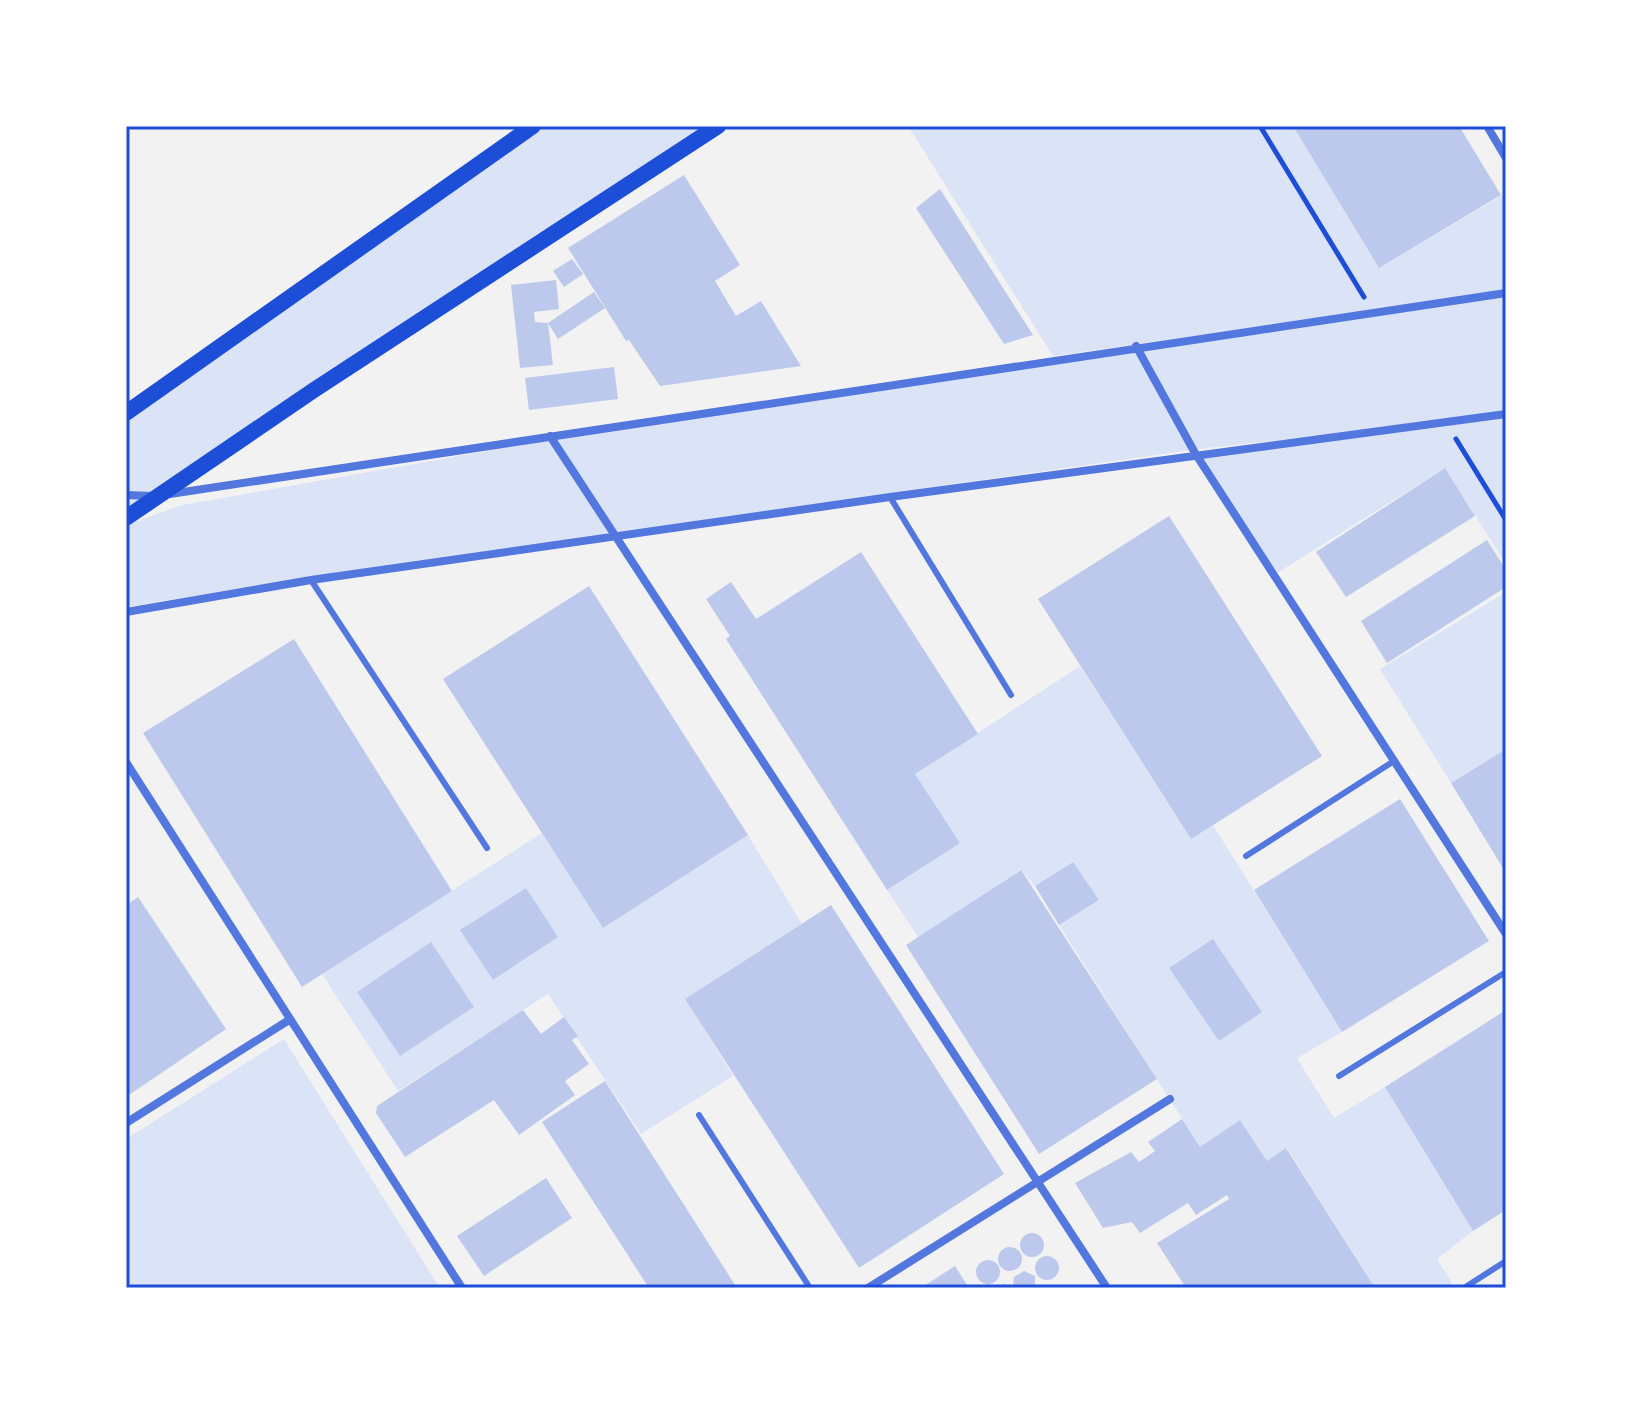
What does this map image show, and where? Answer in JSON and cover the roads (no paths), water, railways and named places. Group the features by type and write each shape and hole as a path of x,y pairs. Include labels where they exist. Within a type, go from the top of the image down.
{"main road":[{"path":"126,413 533,126"},
{"path":"126,518 718,126"}],"street":[{"path":"1487,126 1506,158"},
{"path":"126,495 158,496 1136,346 1506,293"},
{"path":"1136,346 1195,453 1506,934"},
{"path":"126,612 311,580 616,539 1195,453 1506,414"},
{"path":"550,436 1035,1183 1045,1191 1107,1288"},
{"path":"126,762 462,1288"},
{"path":"126,1123 289,1020"},
{"path":"868,1288 1170,1099"}],"lane":[{"path":"890,497 1011,695"},
{"path":"311,580 487,848"},
{"path":"1246,856 1394,761"},
{"path":"1339,1076 1506,972"},
{"path":"699,1115 810,1288"},
{"path":"1467,1286 1506,1261"}]}
